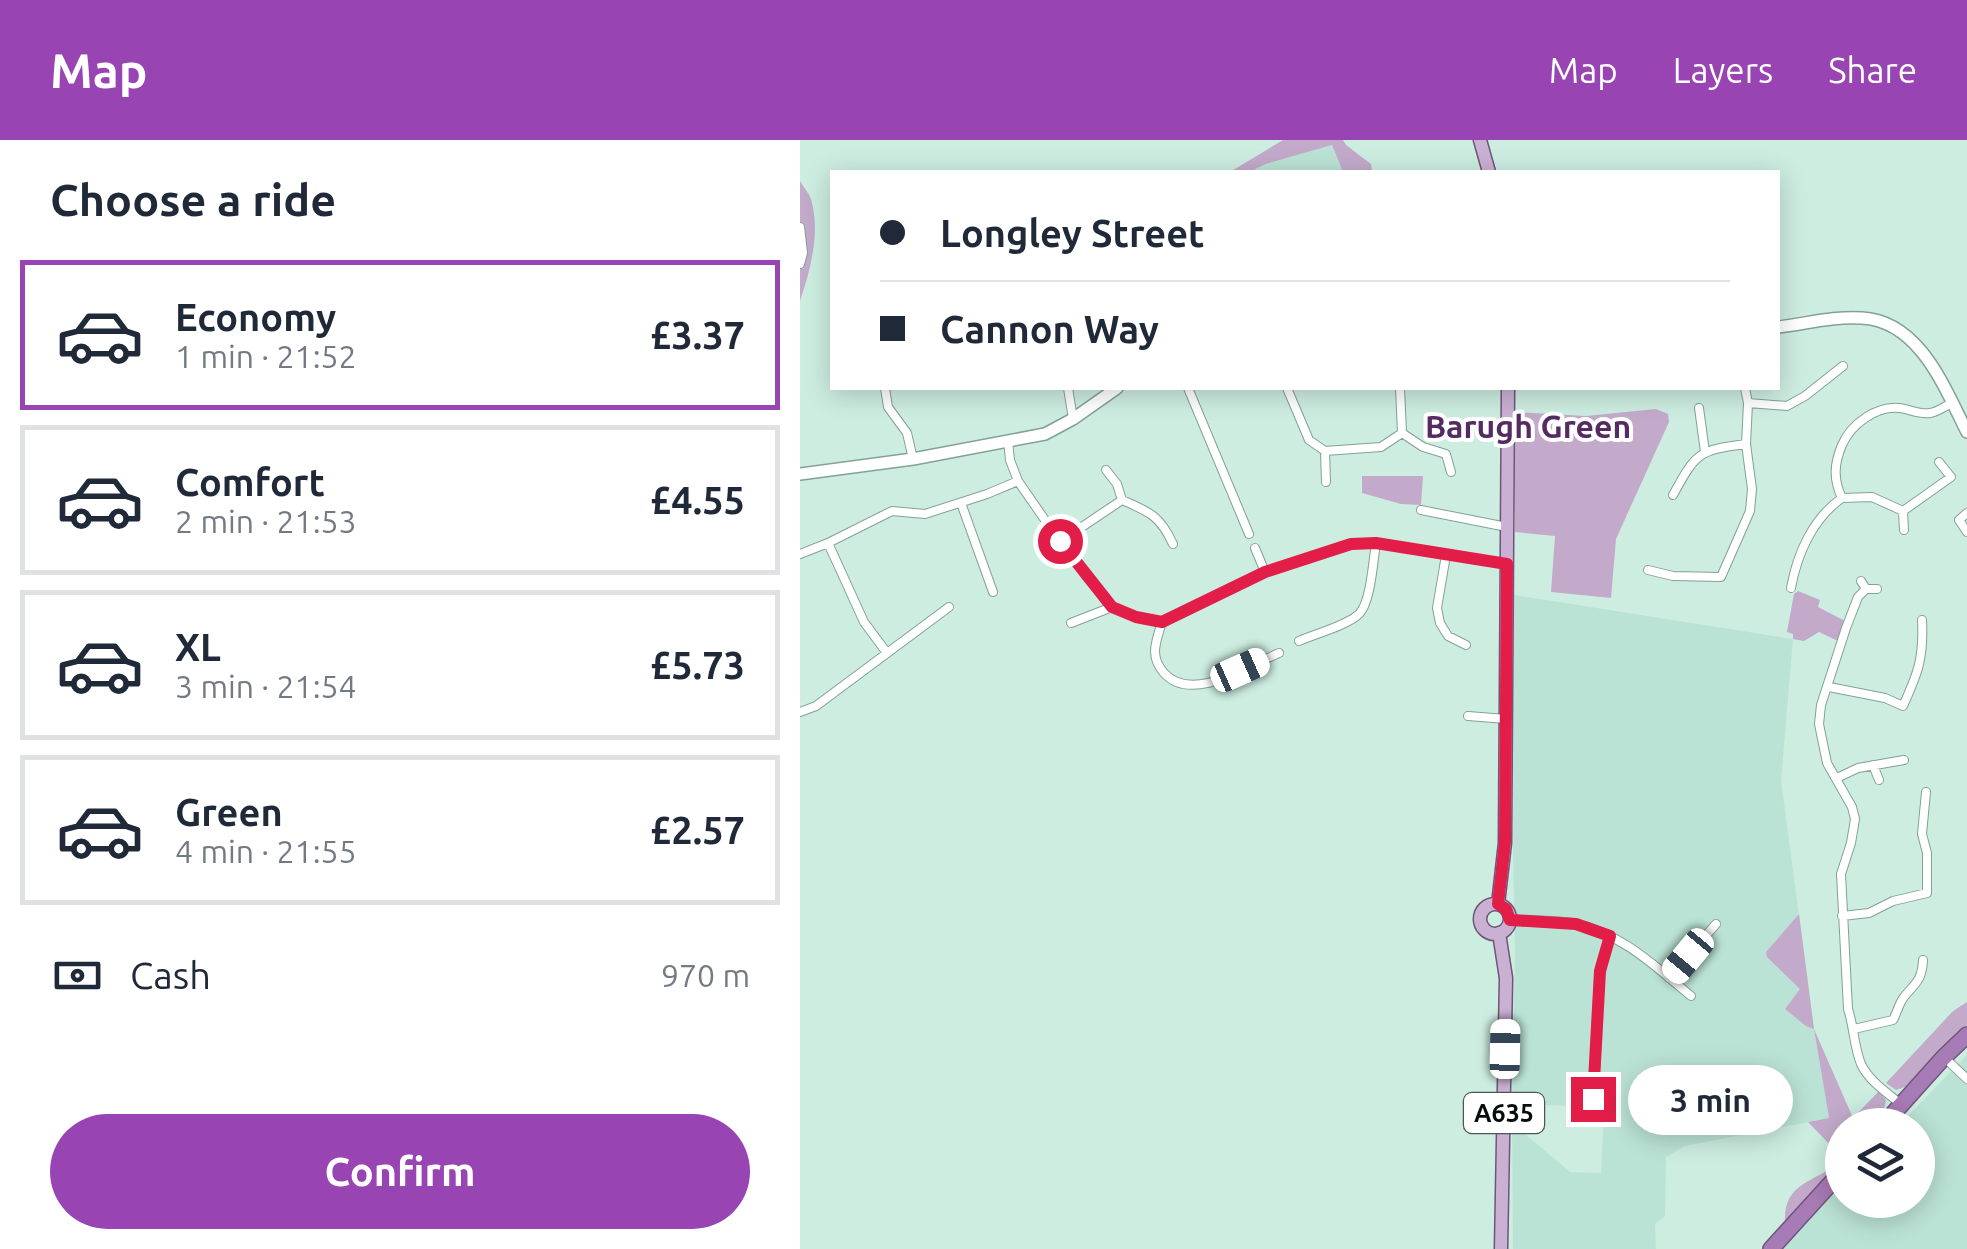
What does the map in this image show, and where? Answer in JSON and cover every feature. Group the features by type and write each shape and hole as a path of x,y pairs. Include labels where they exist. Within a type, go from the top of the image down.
{"highway":[{"path":"1898,1108 1967,1034"},
{"path":"1771,1249 1825,1190"}],"main road":[{"path":"1480,140 1488,170"},
{"path":"1498,904 1505,842 1508,390"},
{"path":"1498,904 1506,909 1510,920 1499,934 1485,930 1480,918 1486,907 1498,904"},
{"name":"A635","path":"1499,934 1506,978 1502,1249"}],"street":[{"path":"800,227 800,264"},
{"path":"1780,327 1847,318 1866,318 1892,326 1925,356 1967,432"},
{"path":"1748,404 1787,406 1843,366"},
{"path":"885,390 888,408 907,433 913,460"},
{"path":"1068,390 1073,419"},
{"path":"800,474 913,460 1045,434 1114,390"},
{"path":"1189,390 1250,534"},
{"path":"1288,390 1309,440 1325,452 1381,447 1402,434"},
{"path":"1400,390 1402,434"},
{"path":"1648,570 1673,576 1721,577 1750,511 1745,390"},
{"path":"1842,498 1834,474 1845,437 1856,424 1889,409 1928,414 1952,403"},
{"path":"1699,408 1705,452"},
{"path":"1402,434 1422,447 1446,454 1452,472"},
{"path":"1008,442 1018,481 1060,541 1112,607 1136,617 1162,622 1265,572 1351,544 1376,543 1507,564"},
{"path":"1673,495 1695,458 1705,452 1746,444"},
{"path":"1325,452 1326,482"},
{"path":"1903,511 1954,474 1939,462"},
{"path":"1106,470 1117,484 1122,500 1163,523 1173,544"},
{"path":"800,554 892,511 924,514 1018,481"},
{"path":"1791,588 1800,556 1819,519 1842,498 1872,496 1903,511"},
{"path":"1060,541 1122,500"},
{"path":"961,502 993,592"},
{"path":"1421,510 1507,527"},
{"path":"1903,511 1904,530"},
{"path":"1967,513 1958,520 1967,532"},
{"path":"828,543 864,622 887,654"},
{"path":"1300,641 1362,611 1376,543"},
{"path":"1255,548 1265,572"},
{"path":"1446,555 1438,616 1448,636 1466,645"},
{"path":"1658,572 1661,557"},
{"path":"1878,589 1863,585 1819,724 1828,763 1855,819 1841,874 1846,991 1860,1060 1875,1082 1901,1104"},
{"path":"930,607 937,616"},
{"path":"800,712 816,706 949,607"},
{"path":"1071,624 1112,607"},
{"path":"1828,686 1885,698 1903,706 1918,674 1922,620"},
{"path":"1162,622 1154,659 1170,679 1181,685 1210,684 1275,654 1266,646"},
{"path":"1312,636 1316,646"},
{"path":"1468,716 1506,720"},
{"path":"1837,778 1858,768 1904,760"},
{"path":"1873,764 1879,780"},
{"path":"1842,916 1869,913 1893,901 1927,893 1927,852 1922,834 1926,792"},
{"path":"1510,920 1576,924 1610,936 1637,952 1691,996"},
{"path":"1669,978 1716,924"},
{"path":"1593,1099 1600,971 1610,936"},
{"path":"1854,1028 1892,1020 1902,998 1912,990 1922,972 1923,960"},
{"path":"1944,1056 1967,1079"}],"shaded area":[{"path":"1283,140 1343,140 1371,164 1372,170 1342,170 1332,145 1253,170 1233,170"},
{"path":"1332,145 1342,170 1253,170"},
{"path":"800,181 811,200 815,228 800,301"},
{"path":"1656,409 1668,414 1669,422 1616,539 1611,598 1551,592 1555,536 1515,532 1514,412 1586,416"},
{"path":"1362,476 1423,476 1421,505 1401,504 1362,493"},
{"path":"1798,591 1820,600 1818,607 1845,621 1840,642 1819,632 1804,641 1793,639 1793,634 1787,632 1794,594"},
{"path":"1514,595 1793,639 1781,780 1827,1108 1825,1119 1685,1146 1666,1157 1665,1216 1655,1224 1656,1249 1513,1249 1512,1123 1570,1172 1601,1173 1604,1107 1512,1104"},
{"path":"1799,914 1814,1029 1785,1009 1800,989 1766,952"},
{"path":"1967,1002 1967,1025 1905,1087 1896,1090 1886,1083 1953,1011"},
{"path":"1814,1029 1849,1108 1827,1108"},
{"path":"1967,1055 1967,1249 1780,1249 1825,1201 1825,1218 1935,1218 1935,1108 1916,1108"},
{"path":"1879,1091 1886,1100 1884,1108 1863,1108"},
{"path":"1825,1119 1825,1140 1808,1122"},
{"path":"1825,1172 1825,1178 1785,1221 1788,1202 1803,1184"}],"district":[{"name":"Barugh Green","path":"1528,427"}],"route":[{"path":"1060,541 1112,607 1162,622 1265,572 1351,544 1376,543 1507,564 1505,842 1498,904 1506,909 1510,920 1576,924 1610,936 1600,971 1593,1099"}]}
